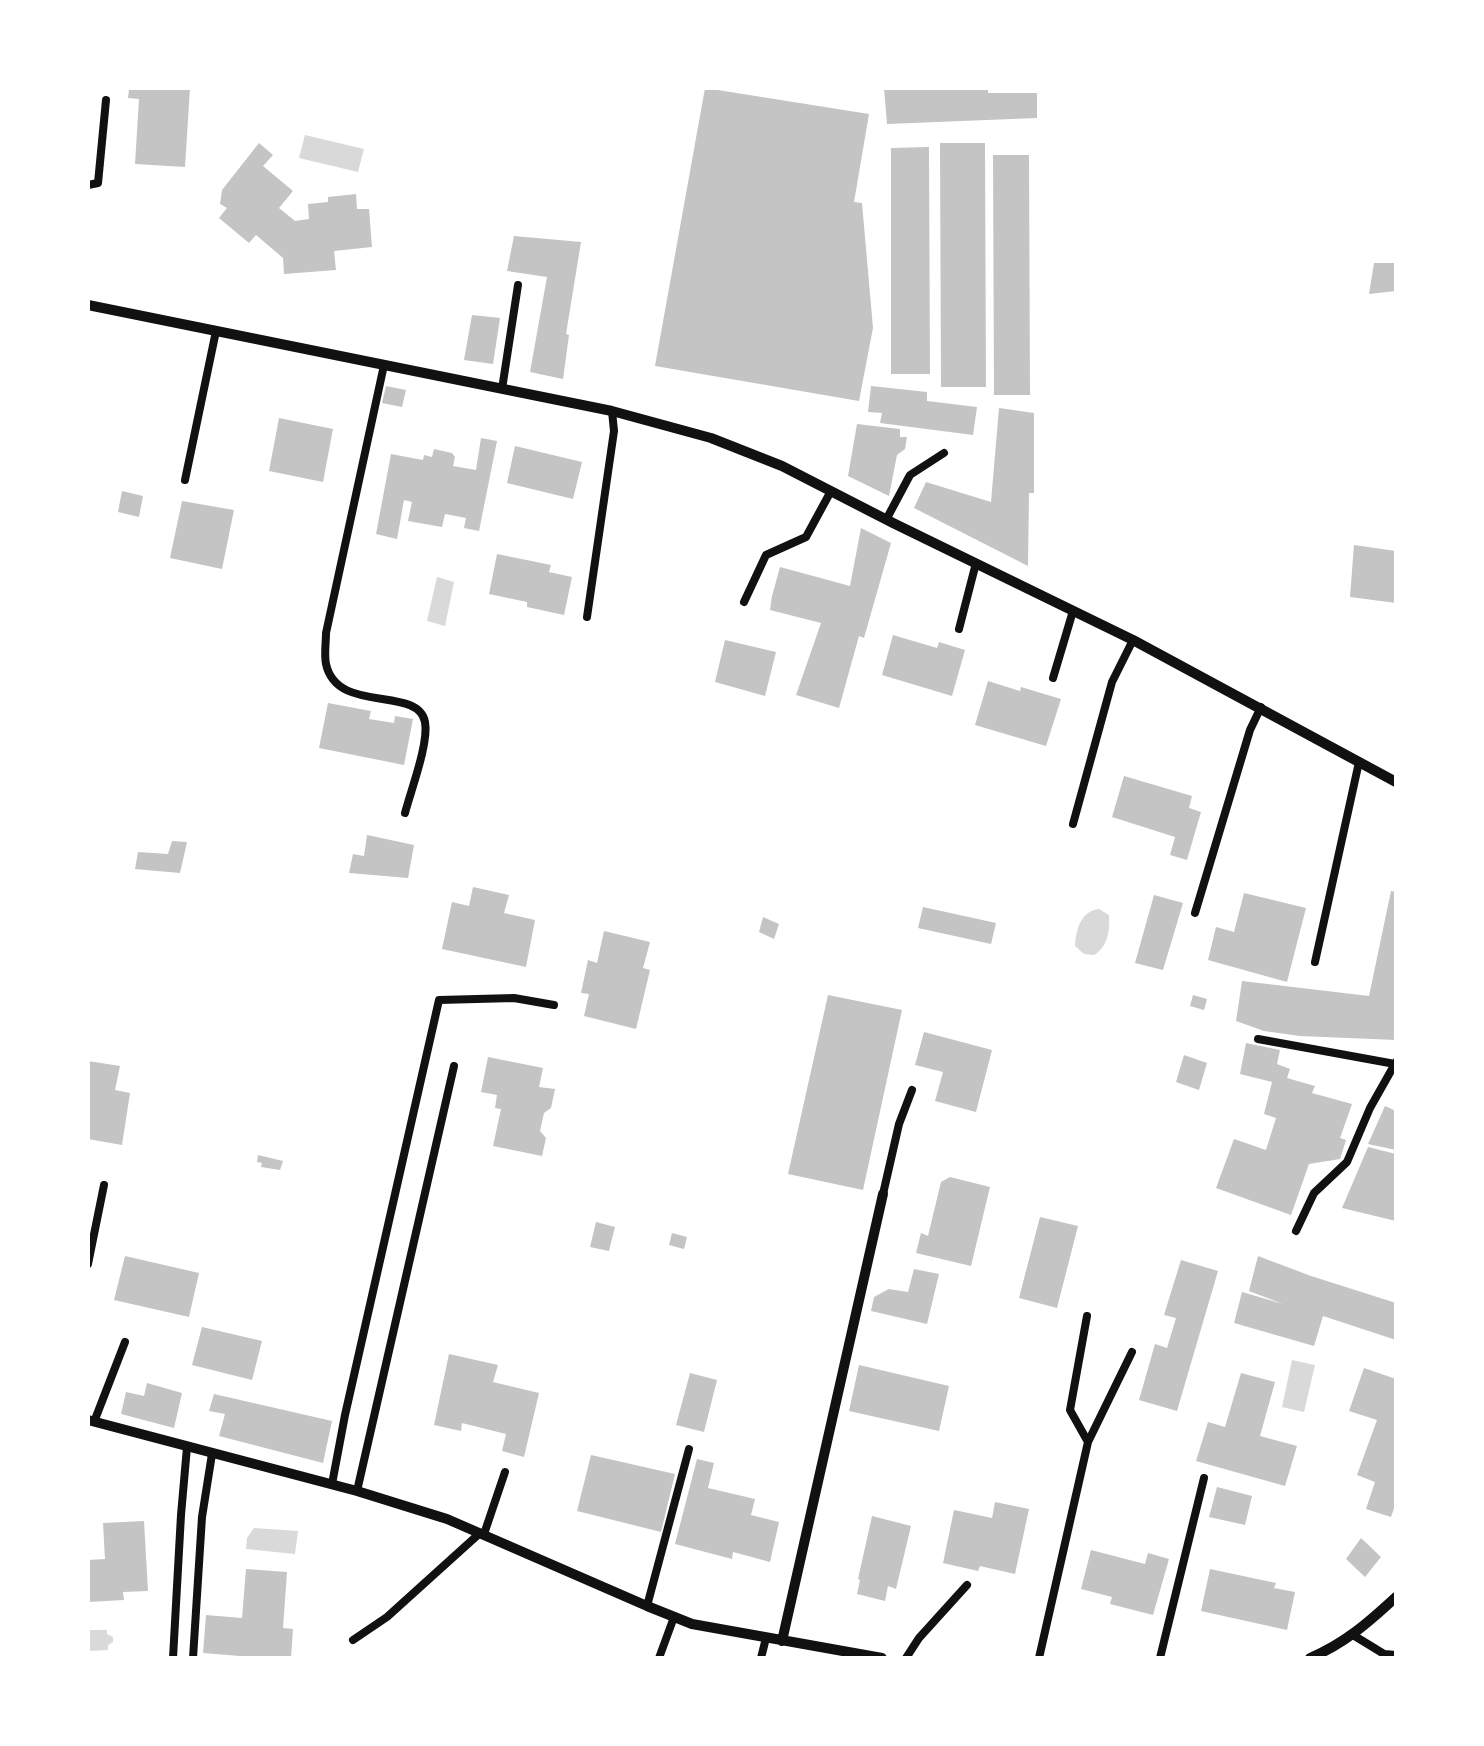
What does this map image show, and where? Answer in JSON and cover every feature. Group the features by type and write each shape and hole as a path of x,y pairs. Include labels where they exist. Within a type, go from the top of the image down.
{"street":[{"path":"88,305 612,412 711,438 782,466 1133,640 1396,782"},
{"path":"782,1641 883,1194"},
{"path":"91,1421 332,1484 447,1519 692,1624 882,1658"},
{"path":"1310,1658 1336,1647 1396,1597"}],"lane":[{"path":"88,185 98,183 106,100"},
{"path":"502,389 518,285"},
{"path":"185,480 216,331"},
{"path":"384,365 326,633 325,661 330,677 342,689 407,704 423,715 425,740 405,813"},
{"path":"587,618 614,431 612,412"},
{"path":"886,520 910,475 944,453"},
{"path":"744,602 766,555 806,538 831,491"},
{"path":"958,629 976,564"},
{"path":"1053,678 1073,611"},
{"path":"1073,824 1112,682 1133,640"},
{"path":"1194,913 1250,730 1261,708"},
{"path":"1315,962 1359,762"},
{"path":"332,1484 440,1000 514,998 554,1004"},
{"path":"1258,1039 1396,1063 1370,1108 1347,1162 1314,1193 1296,1231"},
{"path":"357,1491 454,1066"},
{"path":"883,1194 912,1090"},
{"path":"88,1264 104,1186"},
{"path":"1088,1316 1070,1410 1088,1442"},
{"path":"91,1421 124,1342"},
{"path":"1039,1658 1088,1442 1132,1352"},
{"path":"174,1658 188,1448"},
{"path":"646,1606 689,1450"},
{"path":"193,1658 202,1517 212,1454"},
{"path":"353,1640 386,1617 482,1534 505,1472"},
{"path":"1160,1658 1204,1478"},
{"path":"906,1658 967,1585"},
{"path":"659,1658 674,1617"},
{"path":"1352,1635 1384,1654 1396,1655"},
{"path":"761,1658 766,1638"}],"shaded area":[{"path":"305,135 364,149 358,172 299,158"},
{"path":"437,577 454,582 445,626 427,621"},
{"path":"1099,909 1109,915 1107,938 1094,955 1084,954 1075,946 1078,927 1088,913"},
{"path":"1292,1360 1315,1365 1304,1412 1282,1407"},
{"path":"254,1528 298,1531 295,1554 246,1549"},
{"path":"88,1630 107,1630 113,1637 108,1650 88,1651"}],"building":[{"path":"190,88 185,167 135,164 139,99 128,98 129,89"},
{"path":"705,88 869,114 854,202 862,203 873,328 859,401 655,366"},
{"path":"884,88 988,88 988,93 1037,93 1037,118 887,124"},
{"path":"259,143 273,155 263,166 293,191 279,208 295,221 309,219 308,204 356,194 357,209 369,209 372,247 334,251 336,270 284,274 283,258 256,235 249,243 219,218 227,208 220,204 222,190"},
{"path":"940,143 985,143 986,387 941,387"},
{"path":"929,147 930,374 891,374 891,148"},
{"path":"993,155 1029,155 1030,395 994,395"},
{"path":"514,236 581,242 563,379 530,372 547,277 507,271"},
{"path":"1374,263 1396,263 1396,291 1369,294"},
{"path":"472,315 500,318 493,364 464,360"},
{"path":"386,386 406,390 402,407 382,403"},
{"path":"871,386 927,392 927,401 977,407 973,435 880,423 882,413 868,412"},
{"path":"999,408 1034,413 1034,493 1029,493 1028,566 914,508 926,482 991,502"},
{"path":"279,418 333,429 323,482 269,471"},
{"path":"857,424 900,429 900,437 907,437 905,449 897,455 889,496 848,476"},
{"path":"481,438 497,441 479,531 464,528 466,518 445,514 442,527 408,521 412,502 404,500 397,539 376,534 391,454 423,460 424,455 432,457 434,449 452,453 453,466 476,470"},
{"path":"515,446 582,462 573,499 507,483"},
{"path":"122,491 143,496 139,517 118,512"},
{"path":"182,501 234,510 222,569 170,558"},
{"path":"861,528 891,543 839,708 796,695 821,623 770,610 780,567 850,586"},
{"path":"1354,545 1396,551 1396,603 1350,597"},
{"path":"497,554 551,565 549,572 572,577 564,615 489,594"},
{"path":"893,635 937,648 939,642 965,650 952,696 882,675"},
{"path":"725,640 776,652 765,696 715,682"},
{"path":"988,681 1061,699 1046,746 975,725"},
{"path":"328,703 371,711 369,719 394,723 395,716 413,719 404,765 319,748"},
{"path":"1124,776 1192,796 1189,808 1201,812 1187,860 1170,855 1175,837 1112,817"},
{"path":"367,835 414,845 408,878 349,873 353,854 364,856"},
{"path":"172,841 187,842 180,873 135,869 138,852 168,854"},
{"path":"473,887 509,895 504,913 535,920 526,967 442,949 452,902 469,906"},
{"path":"1391,891 1396,892 1396,1040 1300,1036 1264,1031 1236,1021 1242,981 1369,996"},
{"path":"1244,893 1306,908 1287,982 1208,960 1216,927 1234,932"},
{"path":"1154,895 1183,903 1163,970 1135,963"},
{"path":"923,907 996,923 991,944 918,928"},
{"path":"763,917 779,924 774,939 759,932"},
{"path":"604,931 650,942 643,968 650,970 636,1029 584,1016 589,994 581,993 588,960 597,963"},
{"path":"828,995 902,1010 863,1190 788,1174"},
{"path":"1193,995 1207,999 1204,1010 1190,1006"},
{"path":"924,1032 992,1050 976,1112 935,1101 943,1072 915,1065"},
{"path":"1246,1043 1280,1050 1277,1064 1290,1069 1287,1078 1315,1086 1312,1093 1352,1104 1340,1138 1346,1140 1340,1159 1309,1164 1291,1215 1216,1188 1234,1139 1266,1150 1276,1118 1264,1114 1272,1082 1240,1074"},
{"path":"1184,1055 1207,1063 1199,1090 1176,1082"},
{"path":"488,1057 543,1068 539,1087 555,1089 540,1131 546,1138 542,1156 493,1146 501,1109 495,1108 497,1095 481,1092"},
{"path":"88,1061 120,1066 115,1090 130,1093 122,1145 88,1139"},
{"path":"1385,1106 1396,1111 1396,1150 1368,1144"},
{"path":"1368,1147 1396,1154 1396,1221 1342,1208"},
{"path":"258,1155 283,1161 280,1170 261,1167"},
{"path":"950,1177 990,1187 971,1266 916,1253 921,1233 928,1236 941,1182"},
{"path":"1040,1217 1078,1226 1057,1308 1019,1298"},
{"path":"596,1222 615,1227 609,1251 590,1247"},
{"path":"672,1233 687,1237 684,1249 669,1245"},
{"path":"125,1256 199,1273 189,1317 114,1300"},
{"path":"1258,1256 1396,1303 1396,1340 1323,1316 1314,1346 1234,1323 1242,1292 1283,1304 1249,1291"},
{"path":"1181,1260 1218,1271 1177,1411 1139,1400 1155,1344 1167,1348 1176,1318 1164,1315"},
{"path":"914,1269 939,1274 927,1324 871,1311 874,1297 889,1289 908,1292"},
{"path":"202,1327 262,1341 252,1380 192,1365"},
{"path":"449,1354 498,1365 493,1382 539,1393 524,1457 502,1451 506,1434 462,1423 461,1431 434,1425"},
{"path":"859,1365 949,1386 939,1431 849,1411"},
{"path":"1364,1368 1396,1379 1396,1503 1391,1517 1366,1509 1375,1482 1357,1475 1377,1420 1349,1411"},
{"path":"690,1373 717,1380 704,1432 676,1425"},
{"path":"1241,1373 1275,1382 1260,1436 1297,1446 1285,1486 1196,1461 1208,1422 1225,1427"},
{"path":"147,1383 182,1393 174,1428 121,1414 126,1392 144,1396"},
{"path":"214,1394 332,1421 323,1463 219,1436 225,1414 209,1411"},
{"path":"591,1455 675,1474 661,1532 577,1511"},
{"path":"697,1459 714,1463 708,1488 755,1499 751,1515 779,1522 770,1562 733,1552 732,1559 675,1544"},
{"path":"1217,1487 1252,1496 1245,1525 1209,1517"},
{"path":"995,1502 1029,1509 1015,1574 943,1563 954,1510 992,1518"},
{"path":"872,1516 911,1526 896,1589 888,1586 885,1601 857,1594"},
{"path":"144,1521 148,1591 123,1592 124,1600 88,1602 88,1560 105,1559 103,1523"},
{"path":"1361,1538 1381,1557 1365,1577 1346,1559"},
{"path":"1091,1550 1145,1564 1148,1553 1169,1559 1153,1615 1110,1604 1112,1597 1081,1589"},
{"path":"246,1569 287,1572 283,1628 293,1629 291,1658 203,1653 206,1615 242,1618"},
{"path":"1210,1569 1276,1583 1274,1588 1295,1592 1287,1630 1201,1611"}]}
